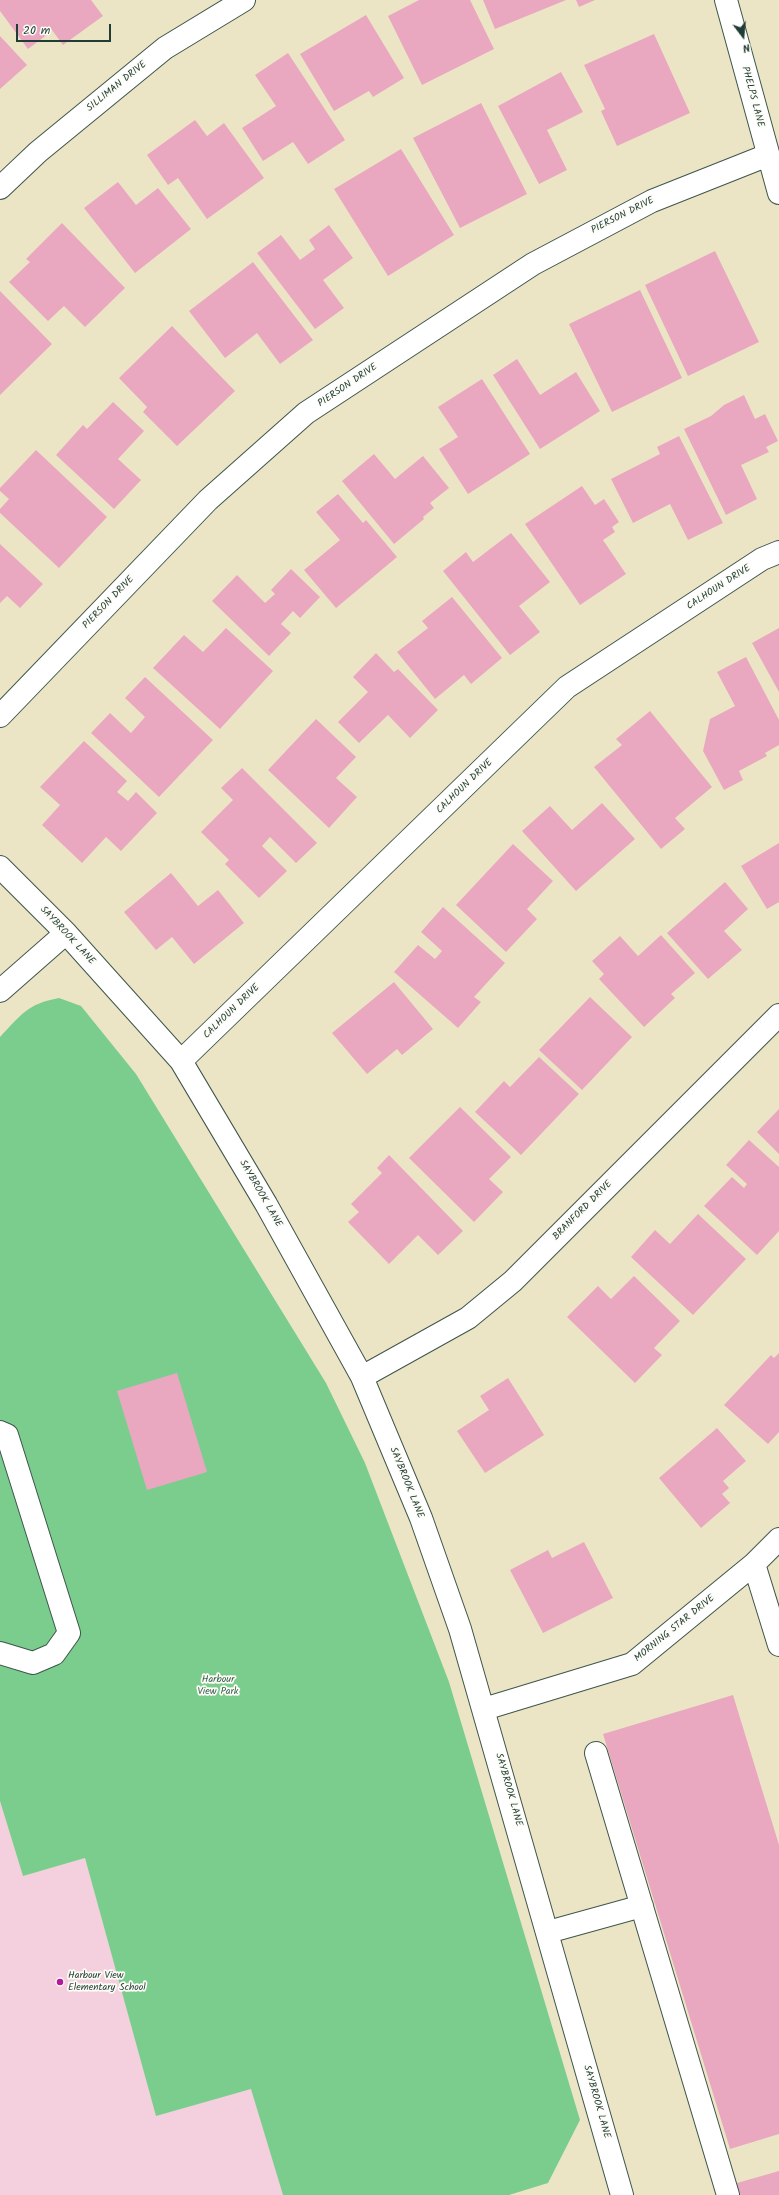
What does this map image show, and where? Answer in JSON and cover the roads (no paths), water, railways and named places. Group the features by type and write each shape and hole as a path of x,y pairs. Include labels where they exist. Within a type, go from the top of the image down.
{"street":[{"name":"SILLIMAN DRIVE","path":"0,188 38,152 165,48 244,0"},
{"name":"PHELPS LANE","path":"726,0 779,193"},
{"name":"PIERSON DRIVE","path":"0,716 208,500 306,413 532,264 652,201 768,156"},
{"name":"CALHOUN DRIVE","path":"181,1061 567,687 762,559 779,552"},
{"name":"SAYBROOK LANE","path":"0,867 66,933 181,1061 266,1204 362,1377 421,1518 460,1629 548,1932 622,2195"},
{"path":"0,991 66,933"},
{"name":"BRANFORD DRIVE","path":"362,1377 468,1318 514,1281 779,1014"},
{"path":"0,1432 7,1435 69,1633 54,1654 33,1663 0,1653"},
{"name":"MORNING STAR DRIVE","path":"484,1709 632,1664 754,1564 779,1539"},
{"path":"754,1564 779,1645"},
{"path":"596,1753 728,2195"},
{"path":"548,1932 642,1906"}],"place":[{"name":"Harbour View Elementary School","path":"60,1982"}],"park label":[{"name":"Harbour View Park","path":"218,1686"}]}
